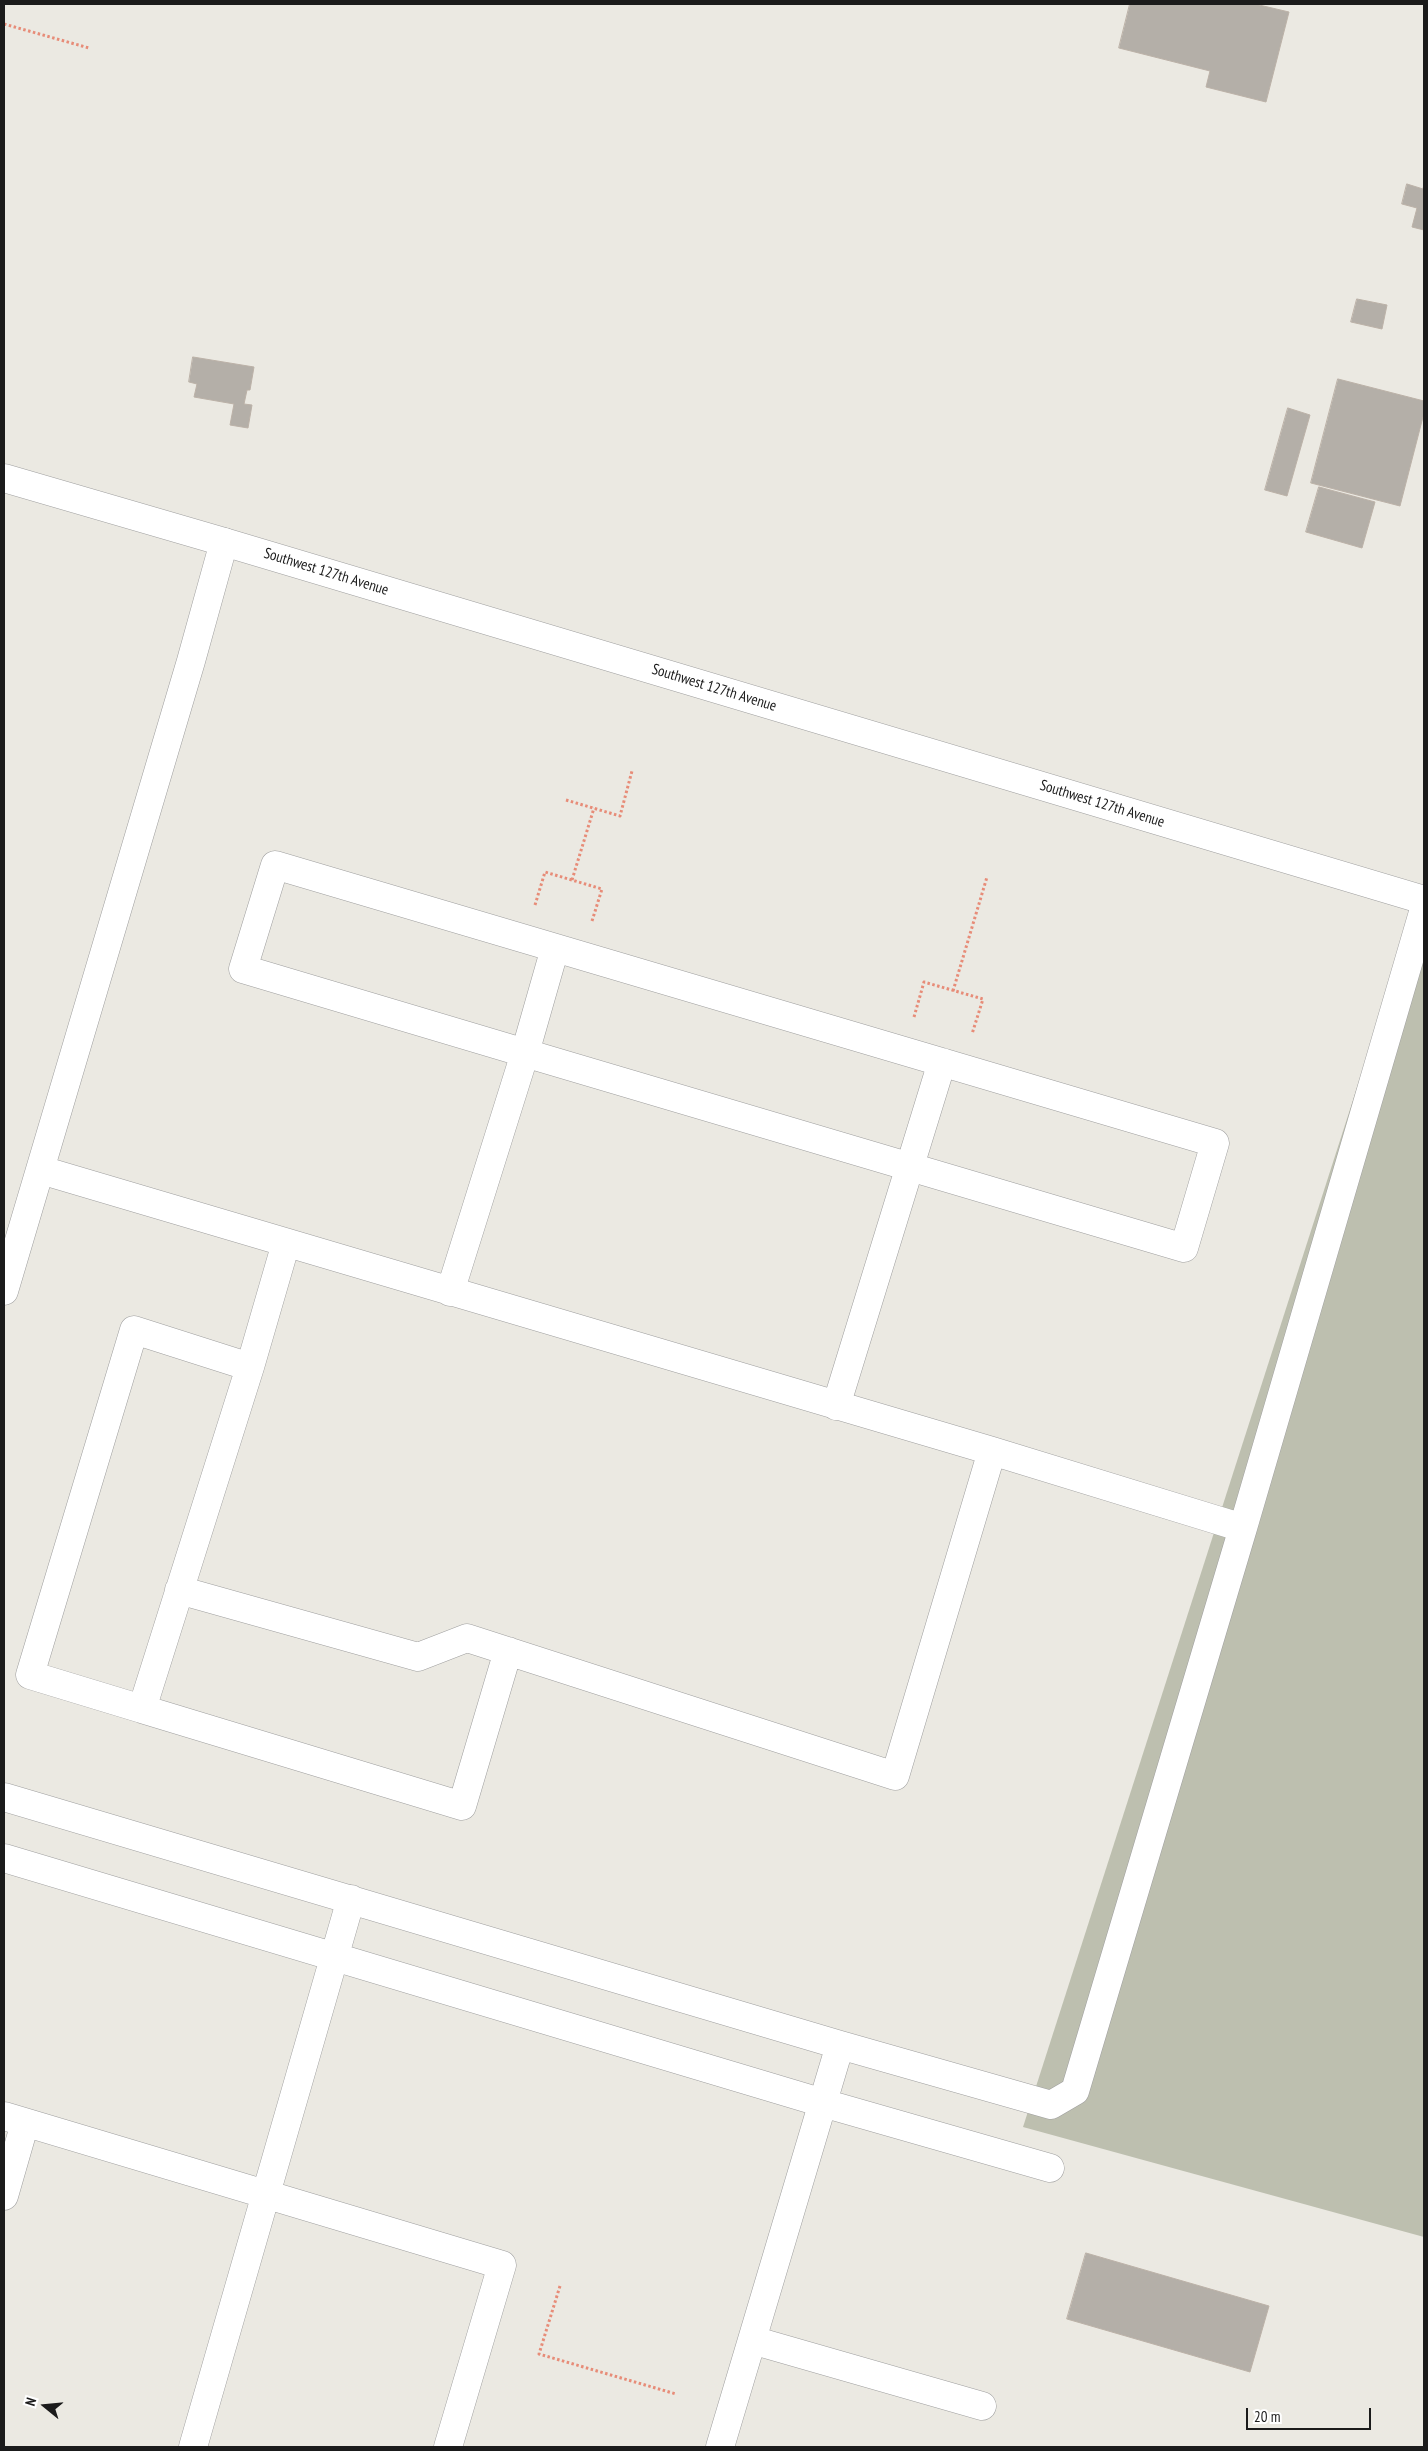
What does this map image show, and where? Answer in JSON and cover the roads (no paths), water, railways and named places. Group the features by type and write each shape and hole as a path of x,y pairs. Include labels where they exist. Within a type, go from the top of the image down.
{"street":[{"name":"Southwest 127th Avenue","path":"4,478 1424,900"},
{"path":"4,1291 191,661 224,542"},
{"path":"275,865 1216,1144 1184,1248 525,1053 243,969 275,865"},
{"path":"4,1797 840,2045 1051,2105 1074,2091 1243,1528 1424,909"},
{"path":"450,1292 556,948"},
{"path":"836,1406 942,1062"},
{"path":"41,1170 992,1451 1243,1528"},
{"path":"142,1709 250,1367 286,1243"},
{"path":"250,1367 134,1330 30,1675 462,1806 508,1651"},
{"path":"180,1590 418,1658 467,1638 894,1776 992,1451"},
{"path":"4,1858 335,1955 822,2103 1050,2168"},
{"path":"192,2447 351,1899"},
{"path":"720,2447 840,2045"},
{"path":"4,2196 14,2119 502,2265 448,2447"},
{"path":"752,2340 982,2406"}]}
